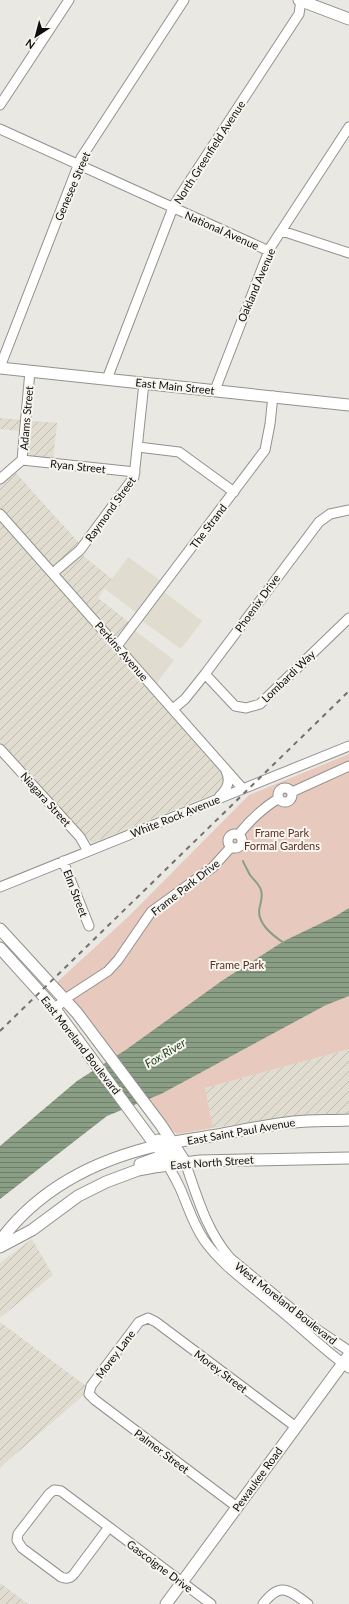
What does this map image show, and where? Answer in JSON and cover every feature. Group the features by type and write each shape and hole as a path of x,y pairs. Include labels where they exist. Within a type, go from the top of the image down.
{"main road":[{"path":"300,0 349,20"},
{"name":"East Main Street","path":"0,368 349,405"},
{"name":"East Moreland Boulevard","path":"0,929 65,1000 102,1060 140,1111 165,1151"},
{"name":"East Moreland Boulevard","path":"0,948 55,1009 78,1040 102,1060 140,1111"},
{"path":"14,963 24,954"},
{"path":"132,1153 139,1145 140,1141 140,1111"},
{"name":"West Moreland Boulevard","path":"140,1111 165,1151 185,1162"},
{"name":"East Saint Paul Avenue","path":"165,1151 296,1121 349,1120"},
{"path":"64,1206 78,1190 102,1177 165,1151"},
{"name":"East North Street","path":"0,1247 32,1230 78,1196 106,1182 138,1170 165,1151"},
{"name":"East North Street","path":"0,1240 20,1216 41,1198 70,1178 105,1161 132,1153 165,1151 185,1162 349,1158"},
{"name":"Pewaukee Road","path":"166,1604 236,1507 347,1362"}],"street":[{"path":"0,105 69,0"},
{"name":"Genesee Street","path":"0,368 81,158 184,0"},
{"name":"North Greenfield Avenue","path":"107,379 173,208 180,194 299,14 300,0"},
{"name":"Oakland Avenue","path":"215,390 269,251 349,127"},
{"name":"National Avenue","path":"0,129 269,251"},
{"path":"282,231 349,253"},
{"name":"Adams Street","path":"0,480 22,460 30,371"},
{"name":"Raymond Street","path":"53,573 80,550 134,476 144,383"},
{"name":"The Strand","path":"117,646 265,450 273,396"},
{"path":"138,447 179,452 234,492"},
{"name":"Ryan Street","path":"22,460 135,472"},
{"name":"Phoenix Drive","path":"173,708 185,699 205,674 319,522 330,514 349,510"},
{"name":"Perkins Avenue","path":"0,514 243,788"},
{"name":"Lombardi Way","path":"205,674 235,706 246,708 260,704 349,618"},
{"name":"White Rock Avenue","path":"0,887 349,746"},
{"name":"Niagara Street","path":"0,749 80,837 88,851"},
{"path":"217,799 227,788 228,780 226,772 218,760"},
{"name":"Frame Park Drive","path":"55,1009 65,1000 108,972 151,912 214,867 231,847 234,848 240,846 242,839 239,834 254,817 279,798 279,792 282,789 289,789 292,792 349,766"},
{"name":"Elm Street","path":"63,861 89,926"},
{"name":"West Moreland Boulevard","path":"165,1151 192,1219 204,1241 228,1267 347,1362"},
{"name":"West Moreland Boulevard","path":"185,1162 210,1230 222,1250 315,1328 349,1351"},
{"name":"Morey Lane","path":"90,1394 91,1386 139,1322 146,1318"},
{"name":"Morey Street","path":"146,1318 156,1322 296,1427"},
{"name":"Palmer Street","path":"90,1394 94,1400 236,1507"},
{"name":"Gascoigne Drive","path":"110,1527 74,1574 66,1579 61,1577 22,1548 17,1540 18,1534 49,1494 54,1490 61,1491 110,1527 211,1604"},
{"path":"263,1604 272,1594 283,1589 291,1592 308,1604"}],"shaded area":[{"path":"0,418 57,423 53,460 27,457 28,432 0,429"},
{"path":"15,472 80,544 76,550 112,579 98,598 130,623 112,649 224,776 225,779 223,786 216,793 92,843 0,744 0,485"},
{"path":"128,557 161,581 137,613 105,589"},
{"path":"164,592 202,621 181,649 142,621"},
{"path":"134,630 174,660 156,684 124,647"},
{"path":"349,1049 349,1115 271,1119 213,1128 205,1088"},
{"path":"32,1239 53,1275 0,1318 0,1263"},
{"path":"0,1322 86,1386 84,1395 0,1469"},
{"path":"0,1583 28,1604 0,1604"}],"green space":[{"name":"Frame Park","path":"349,754 349,1049 205,1088 213,1128 177,1134 170,1129 55,984 129,916 249,795"}],"water":[{"name":"Fox River","path":"349,908 349,996 326,1005 161,1094 107,1116 0,1199 0,1146 77,1081 127,1049 223,980 284,941 336,916"}],"waterway":[{"path":"243,861 250,875 261,890 262,896 259,912 262,923 274,936 284,943"}],"railway":[{"path":"0,1031 349,691"}],"park label":[{"name":"Frame Park Formal Gardens","path":"282,838"}]}
